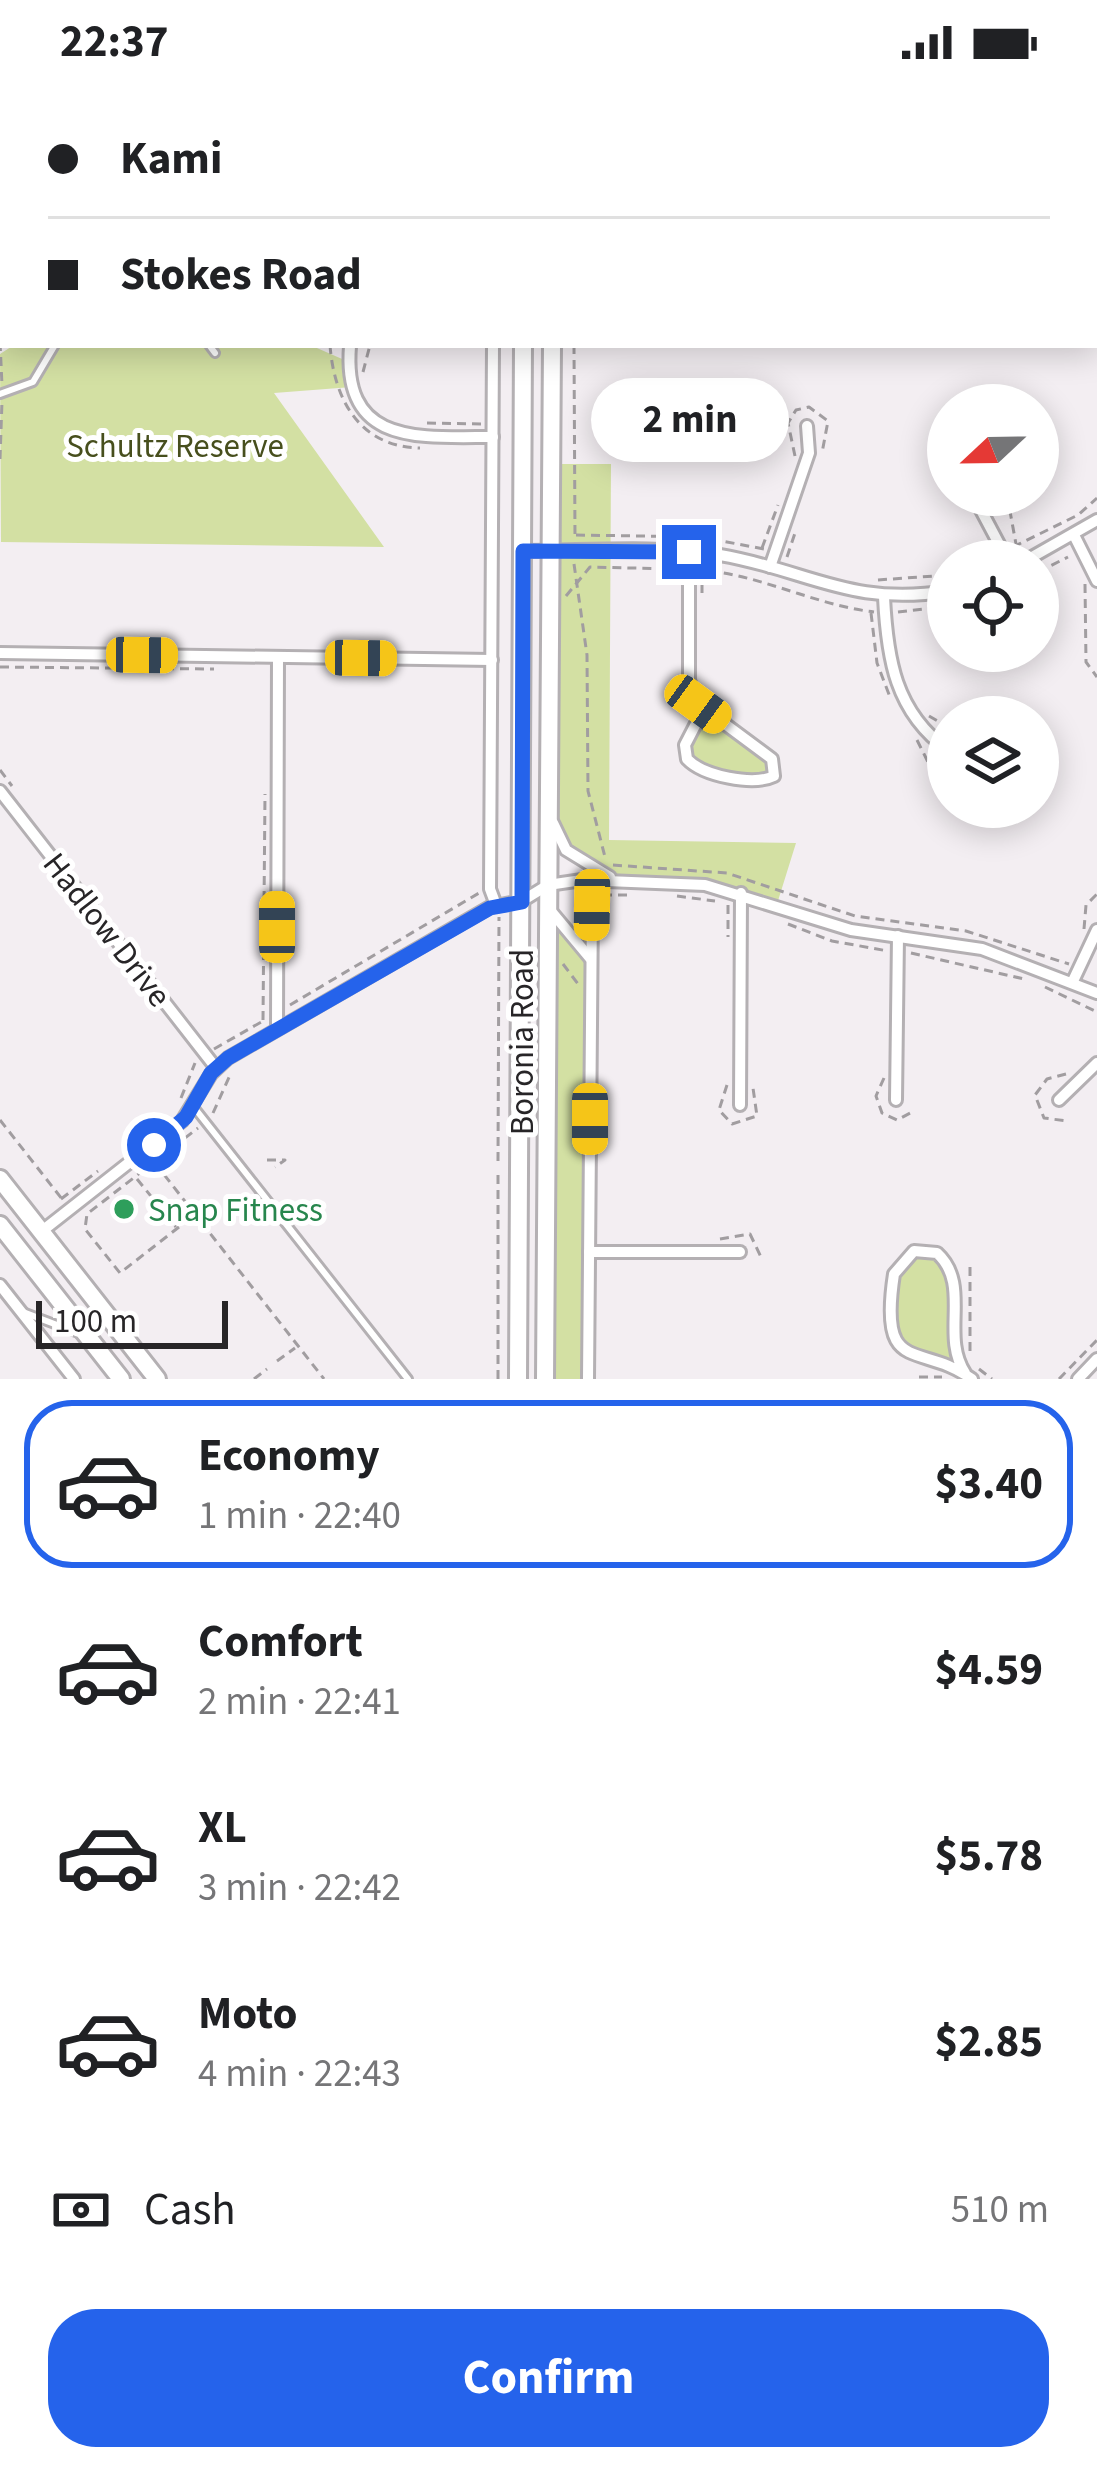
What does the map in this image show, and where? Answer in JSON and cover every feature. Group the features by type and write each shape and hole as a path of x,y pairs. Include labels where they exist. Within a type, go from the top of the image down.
{"main road":[{"name":"Boronia Road","path":"518,1379 523,348"},
{"name":"Boronia Road","path":"545,1379 552,348"},
{"path":"0,1179 158,1379"},
{"path":"0,1225 122,1379"}],"street":[{"path":"350,348 354,394 379,425 407,435 493,436"},
{"name":"Boronia Road","path":"493,348 490,890 497,910"},
{"path":"770,567 809,453 807,426"},
{"path":"1059,543 1097,520"},
{"path":"1074,535 1097,581"},
{"path":"523,551 689,552 884,597 927,593"},
{"path":"689,552 688,680 699,720 685,745 692,765 763,781 774,776 772,759 698,704"},
{"path":"884,597 885,643 898,691 927,731"},
{"path":"0,653 492,660"},
{"path":"277,1029 278,657"},
{"name":"Hadlow Drive","path":"0,791 215,1068"},
{"path":"548,808 562,846 614,879"},
{"path":"42,1231 173,1129 215,1068 277,1029 548,885 614,879 705,884 837,927 982,950 1097,993"},
{"path":"740,1106 741,893"},
{"path":"588,1379 592,905"},
{"path":"548,908 590,958"},
{"path":"1073,981 1074,966 1097,930"},
{"path":"896,1100 898,936"},
{"path":"1059,1100 1097,1063"},
{"path":"914,1251 938,1253 953,1274 952,1338 969,1376 912,1358 899,1343 892,1282 897,1266 914,1251"},
{"path":"589,1252 740,1252"},
{"path":"0,1285 74,1379"},
{"path":"1078,1379 1097,1359"}],"lane":[{"path":"0,394 33,382 53,348"},
{"path":"193,1106 408,1379"},
{"path":"22,1312 87,1336"}],"path":[{"path":"364,382 370,348"},
{"path":"574,348 574,535"},
{"path":"410,423 482,424"},
{"path":"1011,516 1017,545 1078,514 1097,498"},
{"path":"1059,562 1070,556 1084,583 1086,662 1097,677"},
{"path":"787,557 802,564"},
{"path":"574,562 588,666 588,790 605,865"},
{"path":"562,601 578,578 598,566 676,569"},
{"path":"701,610 702,571 744,576 819,602 871,611"},
{"path":"868,580 927,576"},
{"path":"896,632 898,611 927,608"},
{"path":"0,667 220,669"},
{"path":"923,709 927,712"},
{"path":"216,1048 263,1020 265,786"},
{"path":"597,861 727,873 840,912 966,931 1074,966 1075,951"},
{"path":"1080,939 1086,905 1097,894"},
{"path":"603,895 638,895"},
{"path":"673,896 734,907"},
{"path":"290,1005 481,899"},
{"path":"497,910 498,1161"},
{"path":"776,919 832,940 890,951"},
{"path":"562,952 568,976 585,986"},
{"path":"908,953 1017,976 1097,1012"},
{"path":"176,1109 195,1060"},
{"path":"0,1120 62,1199 113,1159"},
{"path":"267,1160 285,1160 275,1167"},
{"path":"135,1177 178,1228 122,1272 114,1266 85,1228 86,1221 135,1177 154,1162 324,1379"},
{"path":"497,1379 498,1174"},
{"path":"186,1221 195,1214"},
{"path":"78,1219 86,1221"},
{"path":"970,1261 970,1358 992,1379"},
{"path":"107,1271 114,1266"},
{"path":"1059,1379 1097,1340"},
{"path":"278,1361 298,1346"},
{"path":"254,1379 267,1369"},
{"path":"920,1377 951,1379"}],"green space":[{"name":"Schultz Reserve","path":"9,348 317,348 349,362 352,387 274,393 384,547 1,542 0,354"},
{"path":"550,464 611,464 609,840 796,843 777,904 633,880 581,856 556,833"},
{"path":"698,704 772,759 771,778 699,770 685,745 696,724"},
{"path":"548,908 590,958 588,1379 545,1379"},
{"path":"922,1250 949,1266 959,1365 902,1349 892,1304 902,1258"}],"place":[{"name":"Snap Fitness","path":"124,1209"}],"route":[{"path":"154,1145 186,1117 211,1073 228,1058 490,908 522,902 523,551 689,552"}]}
